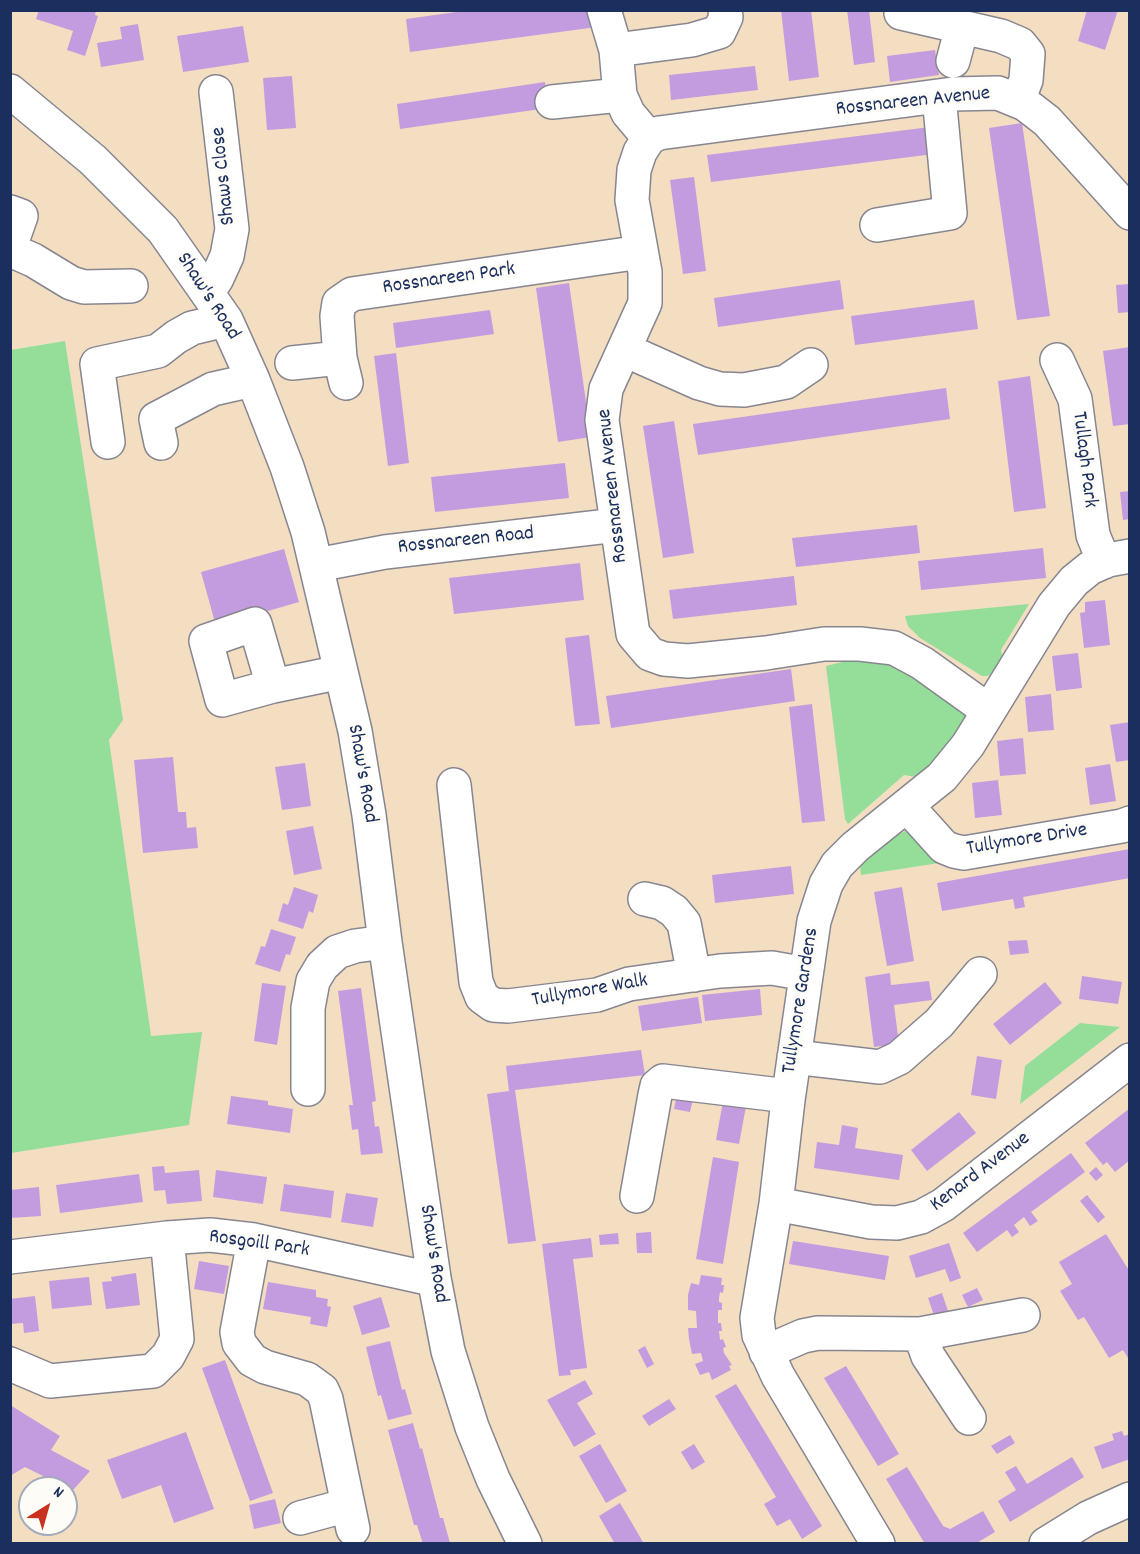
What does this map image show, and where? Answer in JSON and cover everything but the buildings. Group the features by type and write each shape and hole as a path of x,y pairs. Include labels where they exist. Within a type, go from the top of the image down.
{"street":[{"path":"604,10 615,50 620,95 628,113 649,138"},
{"path":"615,50 692,40 719,32 726,17 725,10"},
{"path":"901,13 1001,36 1020,44 1028,54 1026,80 1018,101"},
{"path":"953,61 962,27"},
{"name":"Shaw's Road","path":"10,91 93,160 163,230 226,320 254,380 287,467 317,565 355,731 404,1057 434,1278 448,1351 469,1417 493,1479 525,1544"},
{"name":"Shaws Close","path":"208,292 227,256 232,229 216,92"},
{"name":"Rossnareen Avenue","path":"989,711 922,663 894,648 860,644 824,644 688,661 664,659 650,654 633,634 602,420 606,389 645,303 645,272 632,200 634,170 640,152 649,138 659,133 939,96 998,93 1025,104 1047,121 1130,213"},
{"path":"552,102 620,95"},
{"path":"877,225 950,213 939,96"},
{"path":"10,212 21,216 10,249 71,283 84,287 131,286"},
{"name":"Rossnareen Park","path":"292,363 343,370 337,316 339,303 352,294 641,252"},
{"path":"108,442 97,364 158,351 192,328 226,320"},
{"path":"625,350 699,383 720,389 744,390 786,382 811,365"},
{"name":"Tullagh Park","path":"1057,360 1075,399 1093,535 1117,559"},
{"path":"161,442 156,419 213,389 254,380"},
{"name":"Rossnareen Road","path":"317,565 385,552 617,525"},
{"name":"Tullymore Gardens","path":"878,1544 778,1376 759,1335 757,1318 776,1204 788,1096 814,921 826,884 837,865 855,847 942,777 968,745 1054,605 1074,581 1090,568 1117,559"},
{"path":"273,686 341,672"},
{"name":"Tullymore Walk","path":"454,785 476,982 482,997 493,1005 508,1006 597,995 629,984 694,975 772,968 806,974"},
{"name":"Tullymore Drive","path":"907,806 944,847 964,853 1130,823"},
{"path":"645,899 662,903 674,911 684,923 694,975"},
{"path":"308,1089 308,1008 313,981 322,966 337,952 355,945 385,942"},
{"path":"794,1057 880,1067 899,1058 939,1023 980,974"},
{"name":"Kenard Avenue","path":"776,1204 871,1222 897,1223 921,1217 944,1205 1130,1060"},
{"path":"637,1196 657,1086 663,1081 788,1096"},
{"name":"Rosgoill Park","path":"10,1257 210,1235 254,1240 434,1278"},
{"path":"10,1364 50,1381 153,1371 168,1356 177,1339 167,1238"},
{"path":"254,1240 237,1332 239,1342 252,1360 265,1367 308,1379 322,1390 326,1399 350,1517 300,1518"},
{"path":"766,1352 803,1336 818,1333 920,1334 1023,1315"},
{"path":"920,1334 928,1356 969,1418"},
{"path":"1046,1544 1088,1518 1130,1499"}],"green space":[{"path":"65,341 123,720 109,740 151,1036 202,1032 189,1125 11,1153 11,350"},
{"path":"1029,604 1001,650 1004,666 996,673 987,676 982,676 920,638 908,626 905,616"},
{"path":"878,657 961,699 969,720 928,771 916,777 904,775 848,824 845,819 826,666 855,659"},
{"path":"910,829 939,863 861,875 860,866 893,837"},
{"path":"1080,1023 1120,1027 1020,1104 1025,1066"}]}
